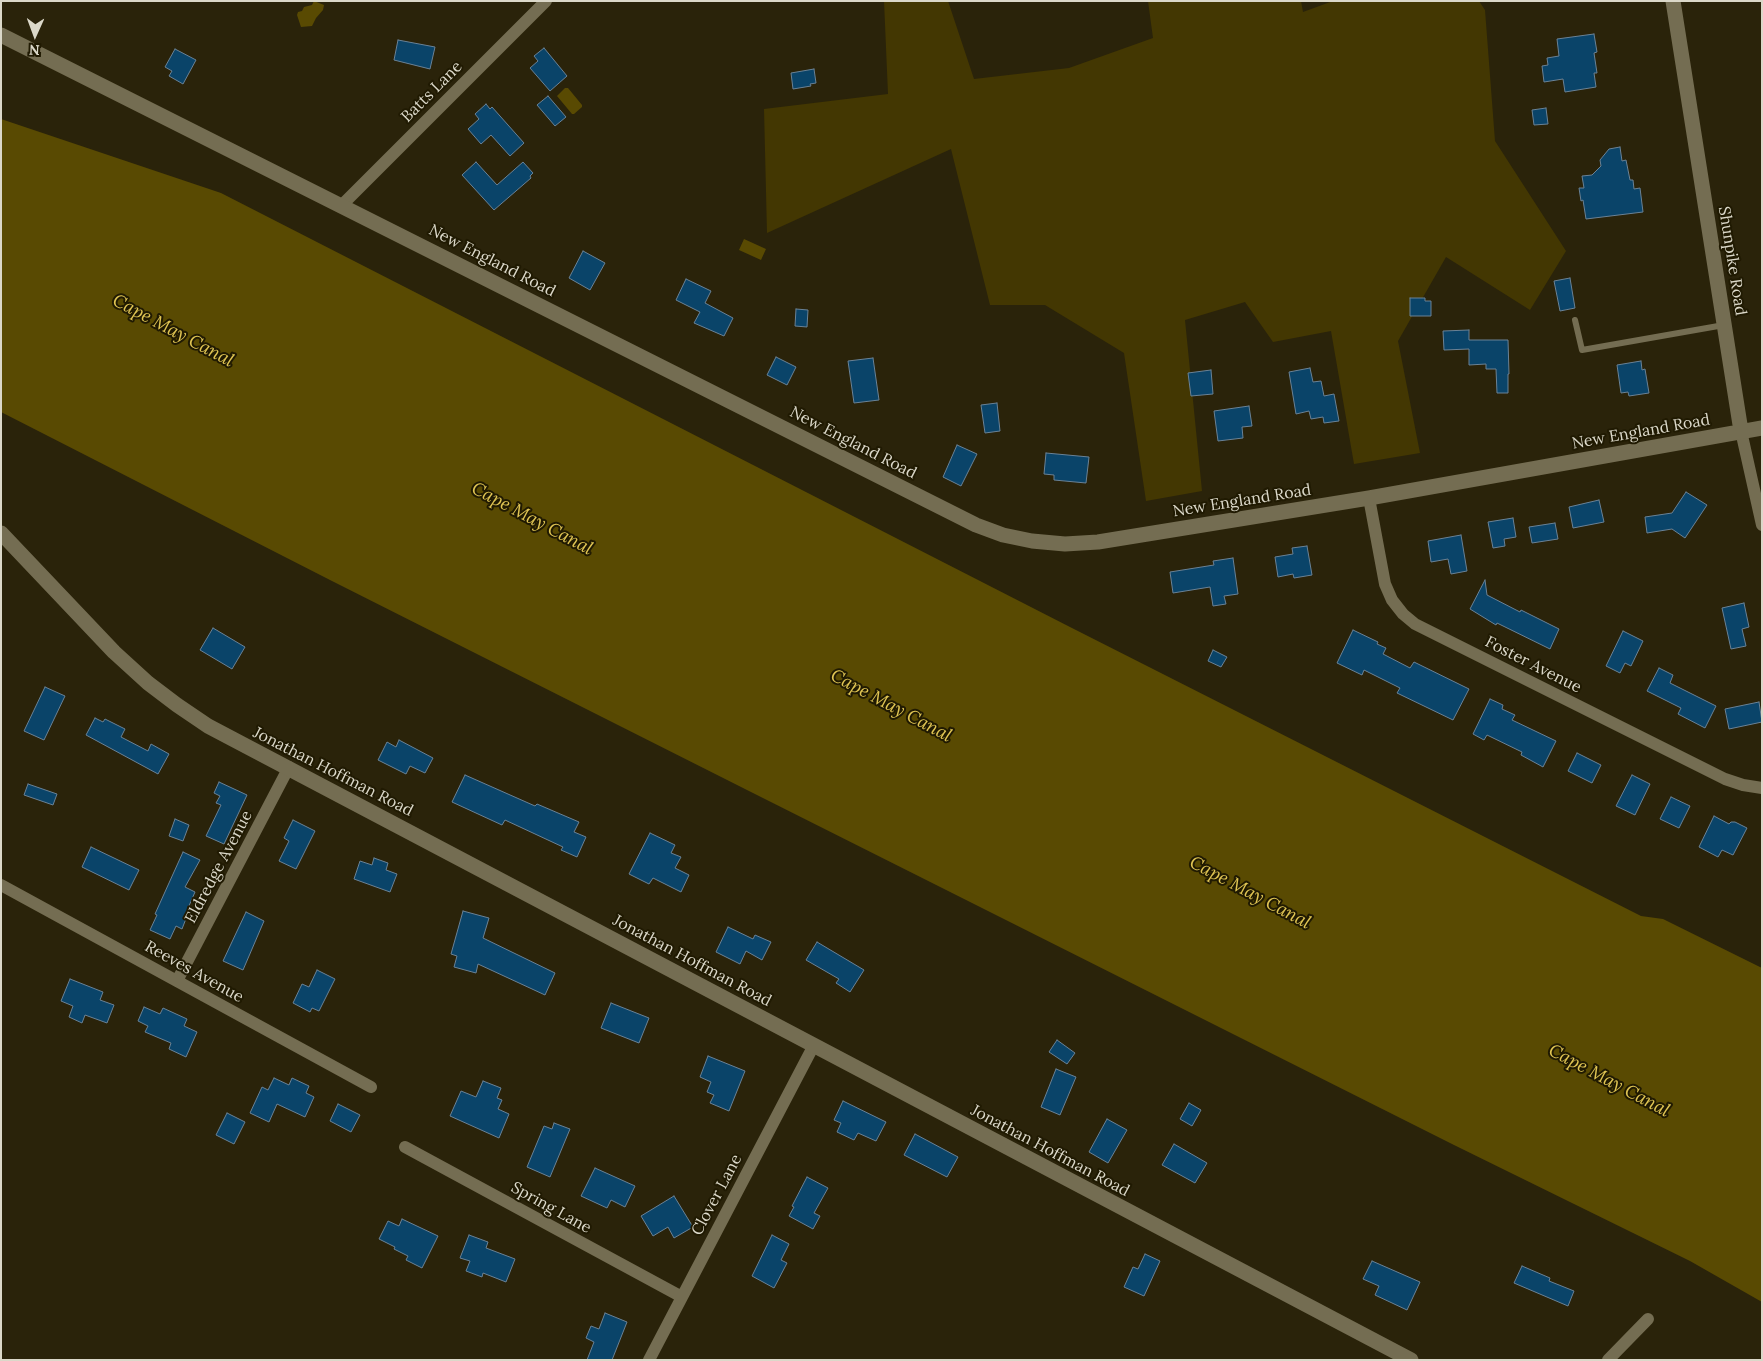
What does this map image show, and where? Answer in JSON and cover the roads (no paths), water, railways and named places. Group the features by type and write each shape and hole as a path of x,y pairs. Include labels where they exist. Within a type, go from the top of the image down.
{"street":[{"name":"Batts Lane","path":"342,205 546,1"},
{"name":"Shunpike Road","path":"1673,1 1741,431 1762,525"},
{"name":"New England Road","path":"1,35 976,525 1032,541 1065,544 1098,542 1369,498 1762,428"},
{"name":"Foster Avenue","path":"1369,498 1385,584 1392,600 1403,614 1415,624 1725,779 1743,786 1762,788"},
{"name":"Jonathan Hoffman Road","path":"1,533 114,652 148,683 208,726 1411,1360"},
{"name":"Eldredge Avenue","path":"177,981 289,767"},
{"name":"Reeves Avenue","path":"1,885 371,1087"},
{"name":"Clover Lane","path":"649,1360 814,1045"},
{"name":"Spring Lane","path":"405,1147 682,1298"},
{"path":"1608,1360 1648,1319"}],"lane":[{"path":"1575,320 1582,350 1725,325"}],"water":[{"path":"314,1 324,5 323,10 312,26 301,27 297,15 298,12 302,11 304,7 312,5"},
{"path":"565,88 568,88 582,105 574,114 557,96"},
{"name":"Cape May Canal","path":"1,119 221,193 1070,627 1641,916 1663,919 1762,968 1762,1302 1690,1261 1454,1145 745,789 1,412"},
{"path":"744,239 766,249 761,260 739,250"}]}
